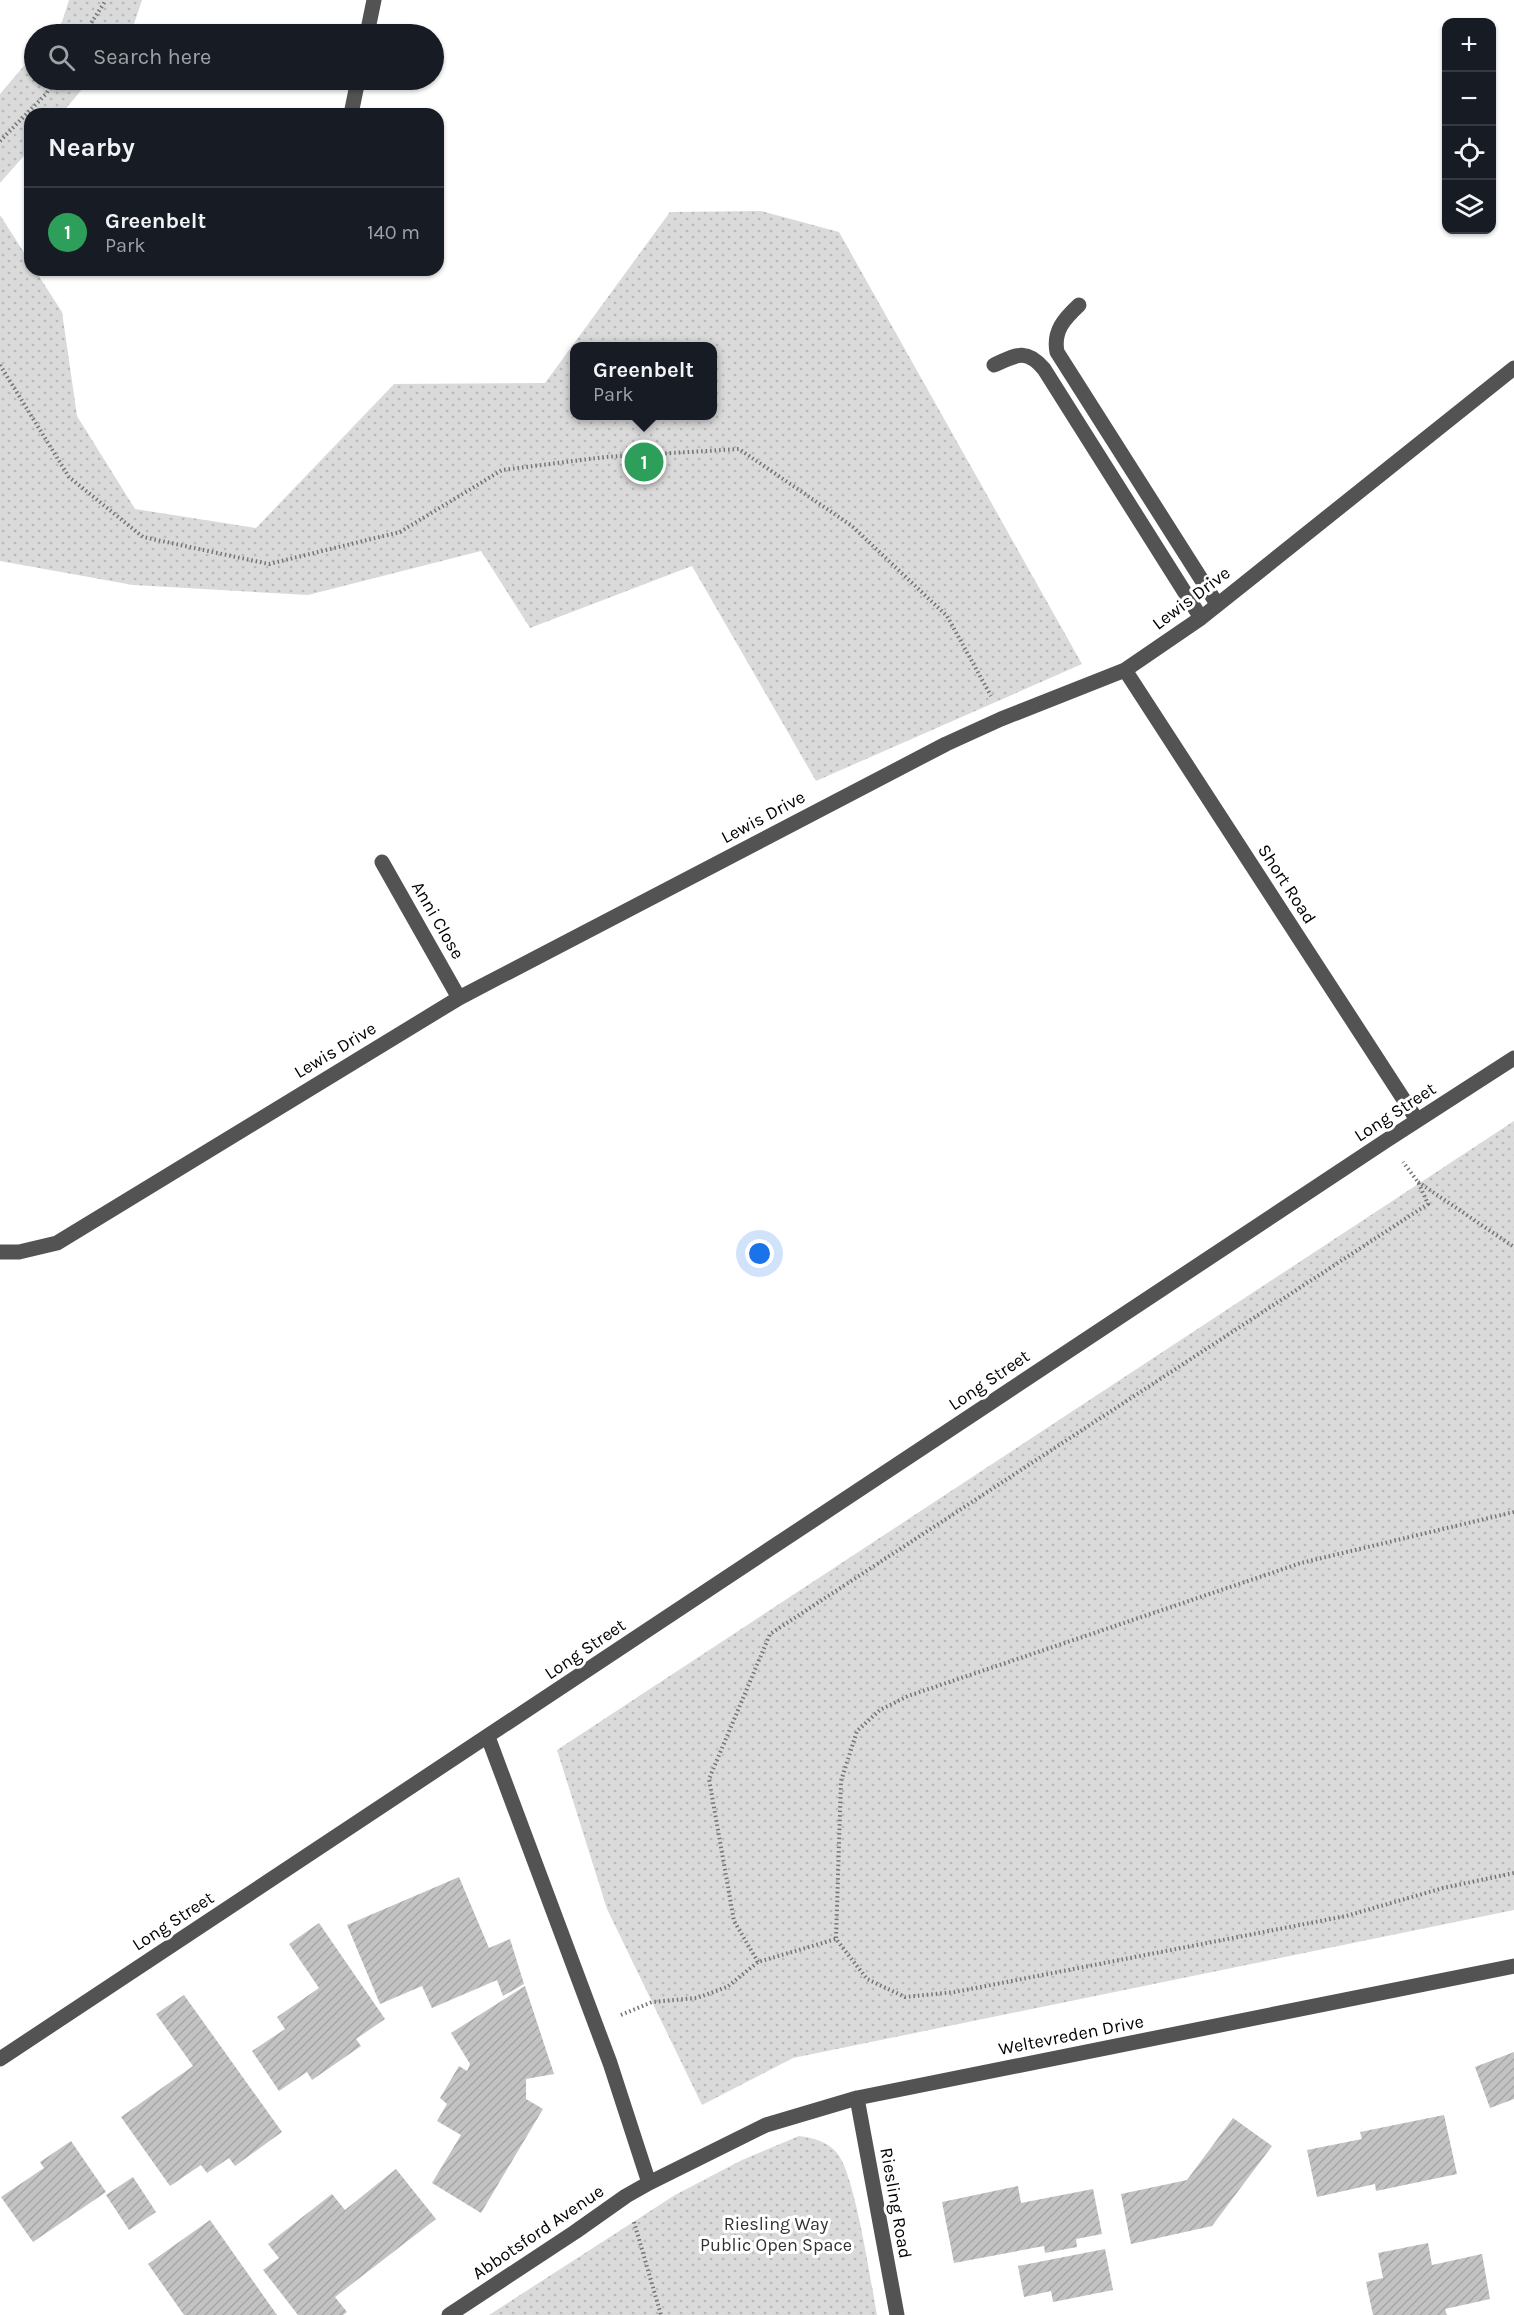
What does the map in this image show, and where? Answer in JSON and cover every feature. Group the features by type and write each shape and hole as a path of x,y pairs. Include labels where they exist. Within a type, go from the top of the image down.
{"street":[{"path":"369,24 374,0"},
{"path":"352,108 356,90"},
{"path":"1079,305 1064,319 1056,334 1057,352 1218,604"},
{"path":"994,365 1016,355 1029,356 1044,369 1201,618"},
{"name":"Lewis Drive","path":"0,1252 19,1252 57,1243 459,998 946,744 1001,718 1125,670 1201,618 1514,368"},
{"name":"Short Road","path":"1125,670 1417,1120"},
{"name":"Anni Close","path":"382,862 459,998"},
{"name":"Long Street","path":"0,2059 1514,1058"},
{"path":"488,1737 595,2026 649,2182"},
{"name":"Weltevreden Drive","path":"649,2182 765,2125 857,2098 1514,1966"},
{"name":"Riesling Road","path":"857,2098 897,2315"},
{"name":"Abbotsford Avenue","path":"448,2315 649,2182"}],"path":[{"path":"90,24 106,0"},
{"path":"32,108 49,90"},
{"path":"0,141 24,116"},
{"path":"0,365 69,477 143,537 269,564 400,531 502,470 605,457 739,449 852,526 947,616 1001,718"},
{"path":"758,1962 734,1921 709,1779 771,1634 1428,1204 1418,1182 1387,1140"},
{"path":"1418,1182 1514,1248"},
{"path":"1514,1512 1301,1563 908,1696 880,1710 857,1731 841,1781 836,1939 867,1979 905,1997 955,1992 1346,1916 1443,1888 1514,1873"},
{"path":"595,2026 652,2002 697,1998 727,1987 758,1962 836,1939"},
{"path":"626,2196 662,2315"}],"green space":[{"path":"69,0 142,0 134,24 60,24"},
{"path":"24,66 24,90 81,90 66,108 24,108 24,156 0,183 0,94"},
{"path":"761,211 839,232 1082,664 816,781 692,566 530,628 481,551 308,595 133,585 0,561 0,215 24,253 24,276 39,276 62,312 77,416 135,509 256,528 394,384 545,383 570,349 570,420 717,420 717,342 575,342 670,212"},
{"path":"1514,1121 1514,1910 793,2058 702,2105 607,1909 557,1750"},
{"name":"Riesling Way Public Open Space","path":"799,2136 815,2139 829,2146 837,2153 844,2165 862,2230 877,2315 489,2315 675,2195 742,2160"}],"building":[{"path":"459,1877 489,1948 510,1939 524,1984 503,1996 497,1980 432,2008 422,1986 380,2004 347,1925"},
{"path":"319,1923 385,2019 356,2039 361,2046 312,2080 307,2072 279,2091 252,2051 285,2029 277,2017 319,1988 289,1944"},
{"path":"525,1986 554,2074 526,2079 526,2099 543,2109 481,2213 432,2183 461,2135 437,2121 447,2104 440,2098 459,2066 467,2071 470,2064 451,2033"},
{"path":"184,1995 282,2132 235,2166 229,2158 207,2173 201,2165 170,2186 121,2117 193,2066 156,2014"},
{"path":"1514,2052 1514,2099 1490,2108 1475,2067"},
{"path":"1444,2115 1457,2174 1376,2191 1375,2184 1317,2197 1307,2150 1362,2139 1360,2132"},
{"path":"1233,2118 1272,2146 1212,2226 1131,2244 1121,2194 1187,2180"},
{"path":"71,2141 106,2192 33,2242 1,2197 44,2168 40,2162"},
{"path":"396,2169 436,2219 335,2297 347,2312 343,2315 298,2315 263,2270 279,2258 268,2244 332,2194 345,2210"},
{"path":"133,2177 156,2212 129,2230 106,2195"},
{"path":"1018,2186 1021,2203 1093,2189 1102,2234 1076,2239 1077,2247 1045,2253 1044,2246 954,2263 942,2202"},
{"path":"210,2220 277,2315 184,2315 148,2264"},
{"path":"1428,2243 1432,2265 1482,2254 1490,2299 1445,2309 1447,2315 1373,2315 1366,2282 1383,2278 1378,2253"},
{"path":"1105,2249 1113,2290 1053,2302 1051,2291 1024,2297 1018,2266"}],"place":[{"name":"Greenbelt","path":"644,462"}]}
